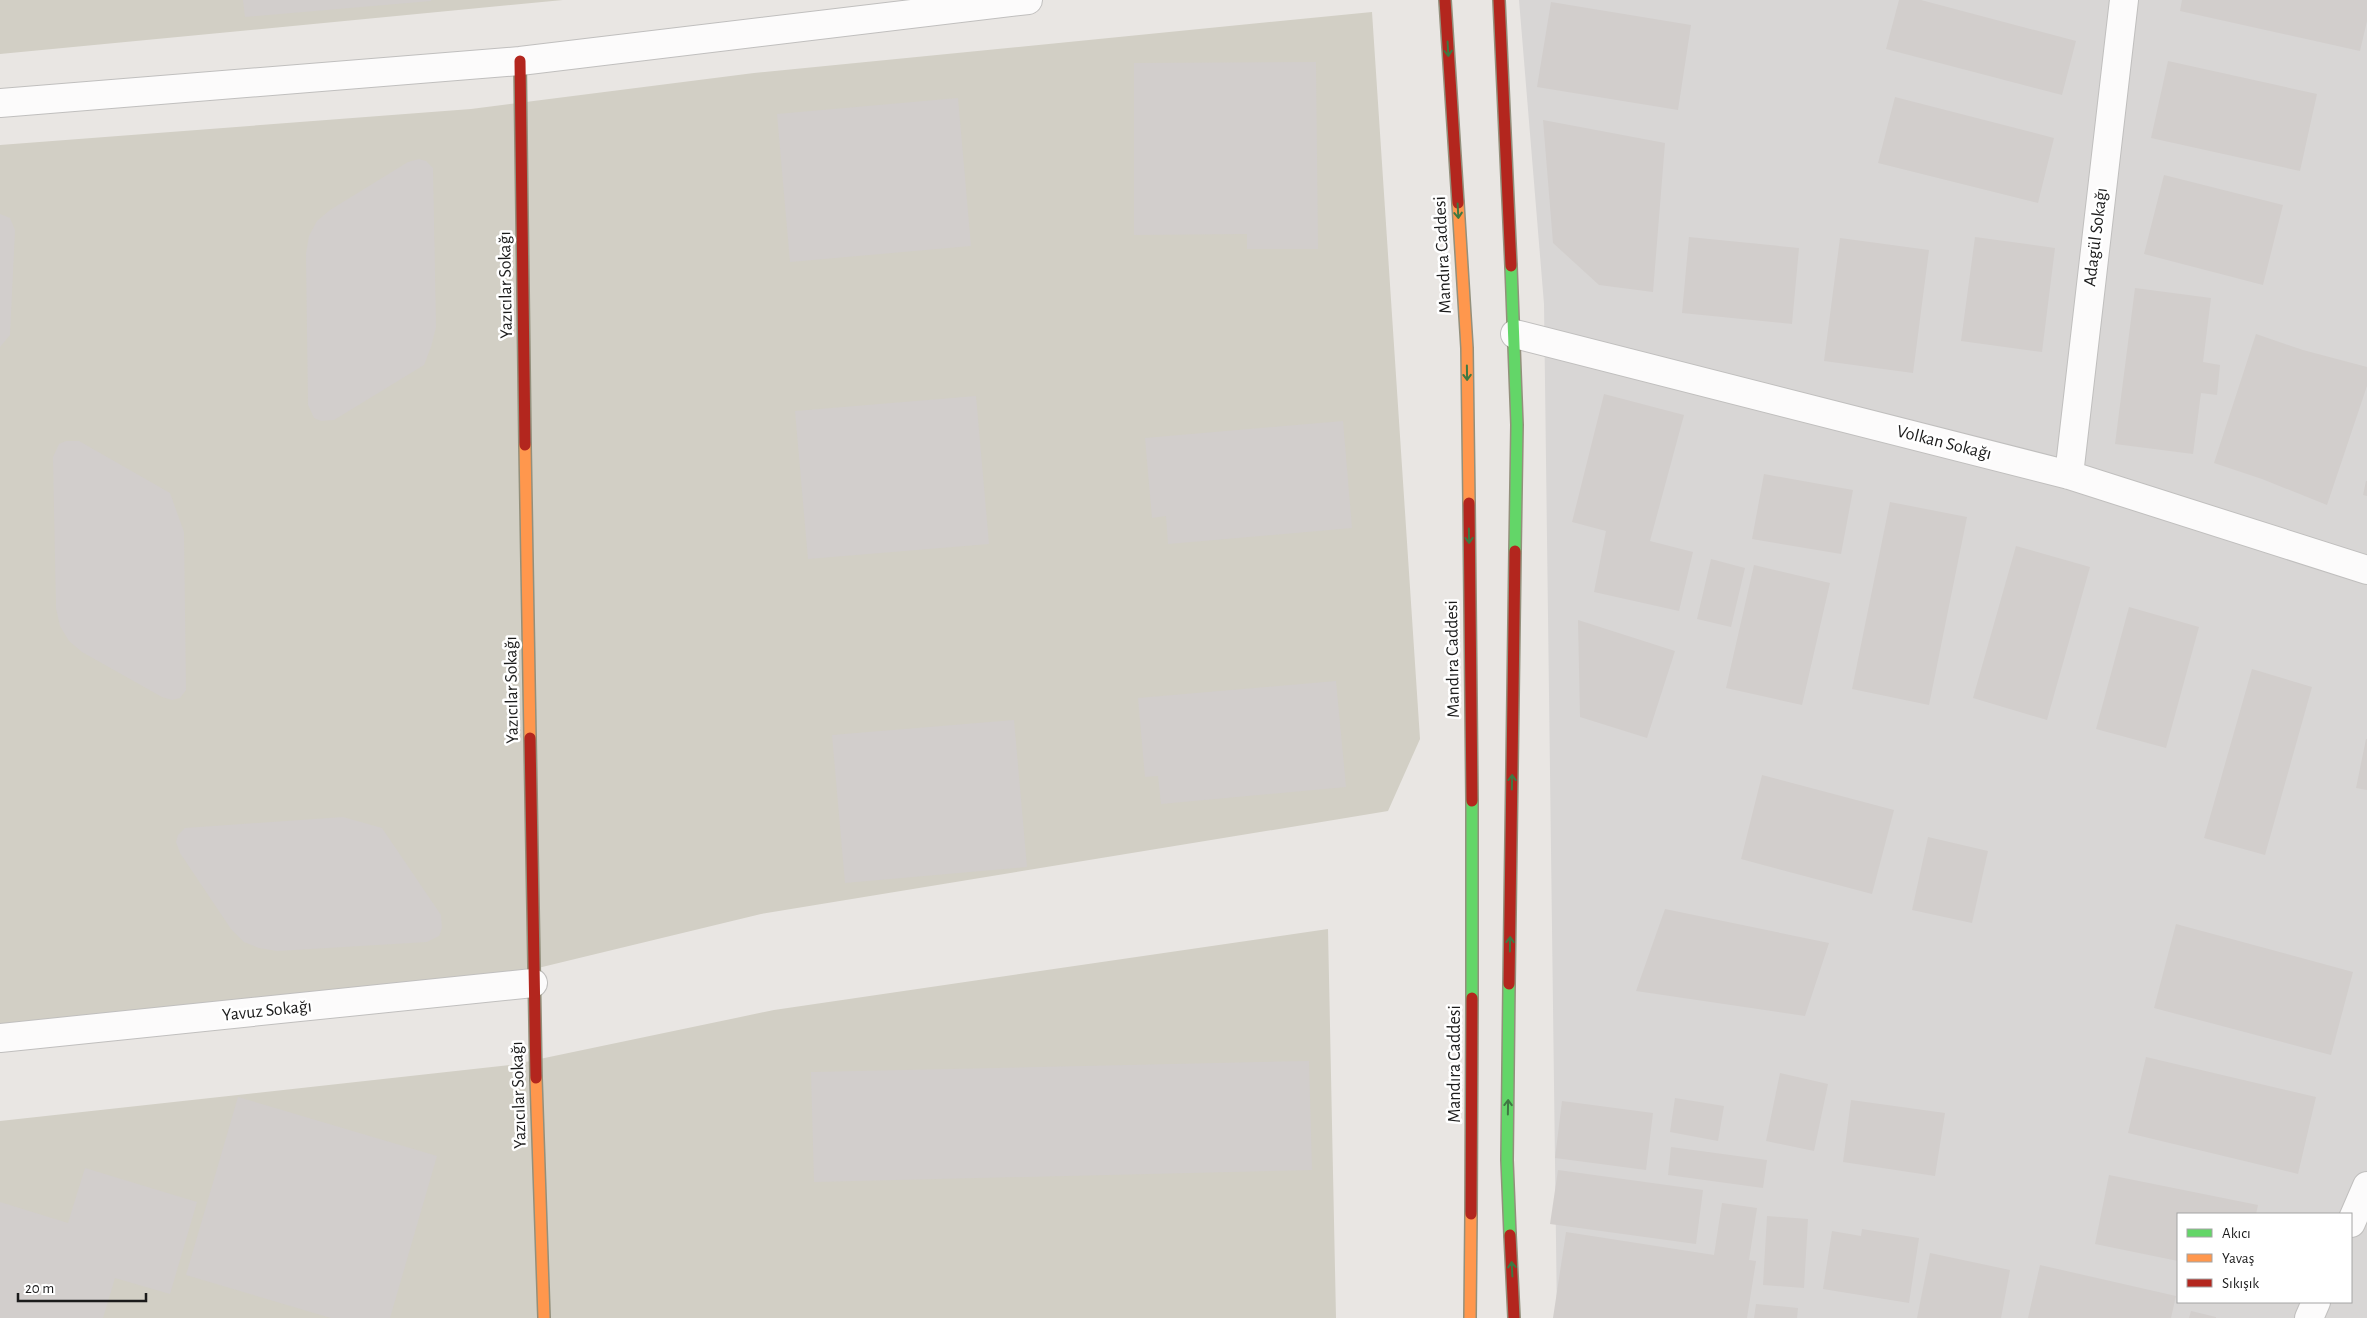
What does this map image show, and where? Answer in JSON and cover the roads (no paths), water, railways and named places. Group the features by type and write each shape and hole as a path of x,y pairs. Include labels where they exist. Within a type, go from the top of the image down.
{"main road":[{"name":"Mandıra Caddesi","path":"1445,0 1467,348 1473,899 1470,1318"},
{"path":"1499,0 1507,135 1517,425 1507,1160 1514,1318"},
{"name":"Yazıcılar Sokağı","path":"520,61 533,984 544,1318"}],"street":[{"path":"0,103 520,61 1028,0"},
{"name":"Adagül Sokağı","path":"2069,475 2124,0"},
{"name":"Volkan Sokağı","path":"1515,334 2069,475 2367,570"},
{"name":"Yavuz Sokağı","path":"0,1038 533,984"},
{"path":"2352,1221 2367,1186"},
{"path":"2309,1318 2316,1303"}]}
